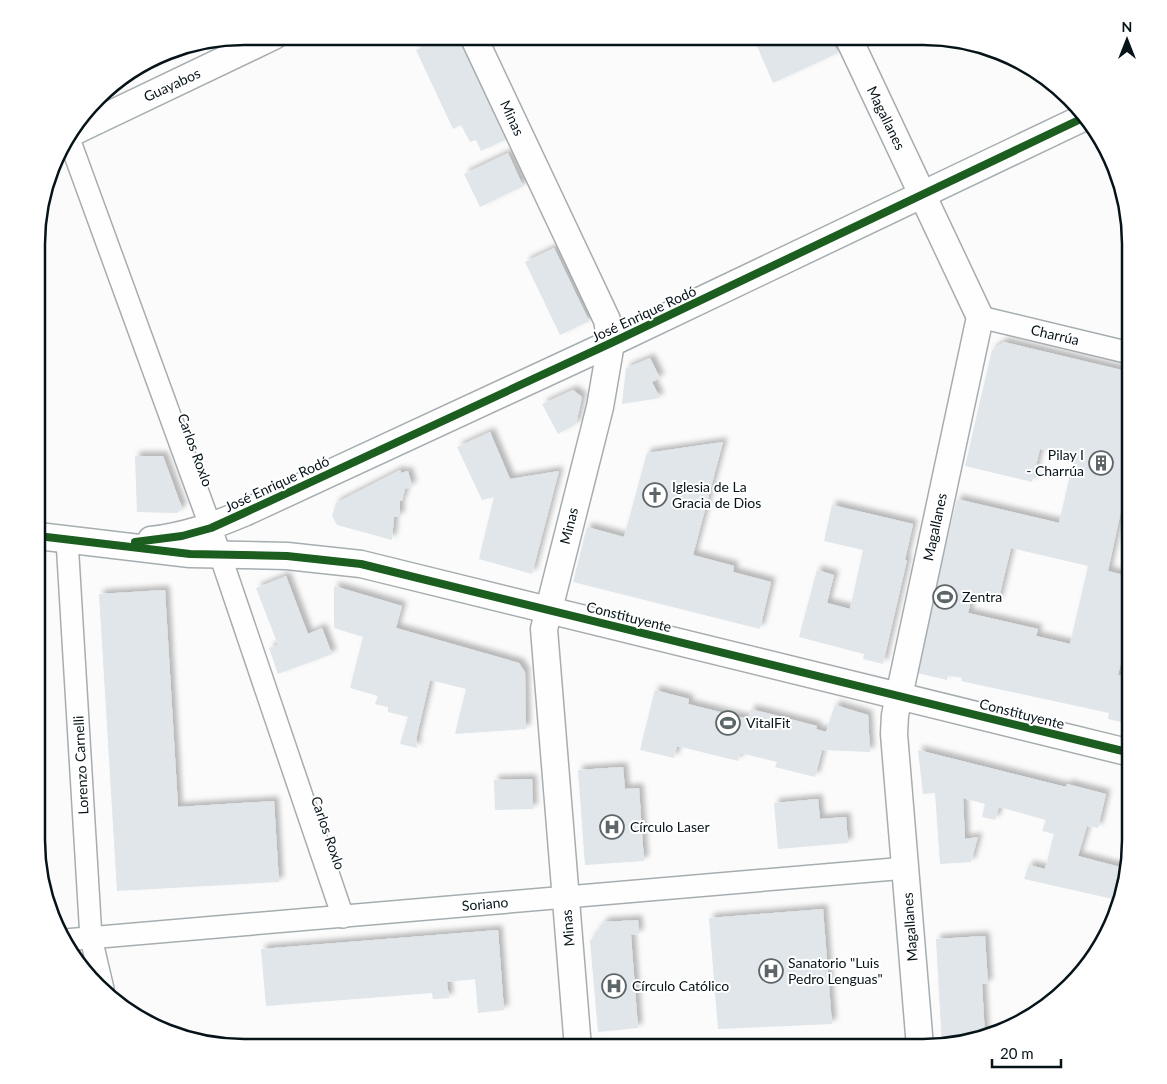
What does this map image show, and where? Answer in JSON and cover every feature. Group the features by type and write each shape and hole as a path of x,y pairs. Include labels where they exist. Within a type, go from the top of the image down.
{"street":[{"name":"Guayabos","path":"82,128 255,45"},
{"name":"Minas","path":"477,45 607,320 611,344 600,407 547,610 544,645 577,1039"},
{"name":"Magallanes","path":"852,45 980,317 898,696 894,734 919,1039"},
{"name":"José Enrique Rodó","path":"211,528 611,344 1079,120"},
{"name":"Carlos Roxlo","path":"72,145 211,528 343,916"},
{"name":"Charrúa","path":"980,317 1122,351"},
{"name":"Constituyente","path":"115,545 182,536 211,528"},
{"name":"Constituyente","path":"45,537 190,554 287,556 361,564 1122,751"},
{"name":"Lorenzo Carnelli","path":"67,540 91,938 100,978"},
{"name":"Soriano","path":"72,939 906,868"}],"building":[{"path":"427,45 467,45 511,137 481,151 476,140 470,142 461,125 453,129 416,50"},
{"path":"756,45 834,45 838,53 773,83"},
{"path":"508,153 523,186 480,207 464,174"},
{"path":"554,248 589,321 560,335 525,262"},
{"path":"1004,342 1122,370 1122,506 1108,571 1122,575 1122,657 1118,675 1122,676 1122,722 1108,719 1109,713 961,681 962,678 948,675 947,680 917,673 919,667 916,666 957,499 1059,523 1074,457 1040,449 1032,482 965,466 992,350","holes":["1011,548 1088,566 1070,644 1036,636 1038,629 968,613 972,596 998,602"]},
{"path":"650,358 660,378 652,382 660,398 622,404 626,368"},
{"path":"573,390 582,397 576,424 558,434 542,404"},
{"path":"490,432 510,479 559,471 532,574 479,559 494,497 482,500 457,447"},
{"path":"723,442 693,555 734,566 733,572 771,582 760,629 573,582 587,527 624,537 647,453"},
{"path":"135,456 163,456 182,508 177,513 137,512"},
{"path":"400,470 401,473 408,471 412,486 405,489 402,501 400,501 400,517 394,517 392,540 337,525 332,516 336,503"},
{"path":"832,505 913,524 905,560 907,560 883,664 863,659 864,654 799,637 817,570 834,575 827,603 850,609 863,550 824,541"},
{"path":"286,576 308,634 322,628 332,654 278,674 269,648 278,645 256,588"},
{"path":"334,586 402,606 396,628 519,663 525,672 526,729 455,734 466,689 430,680 416,740 417,748 400,744 408,717 388,712 388,707 375,704 378,696 350,688 363,637 334,628"},
{"path":"165,590 178,807 274,801 279,882 117,891 99,594"},
{"path":"655,690 689,699 688,704 748,719 751,709 817,726 816,729 826,732 835,705 868,715 870,752 822,750 815,777 775,767 777,762 740,753 738,761 677,746 674,758 640,750"},
{"path":"918,750 1066,787 1067,784 1106,794 1098,828 1087,826 1078,856 1120,867 1113,899 1024,879 1029,865 1045,869 1054,834 1042,831 1046,820 999,807 995,820 982,817 985,804 963,798 965,839 978,837 971,862 940,864 935,793 923,794"},
{"name":"Círculo Laser","path":"623,767 625,789 639,788 644,861 585,865 578,770"},
{"path":"532,779 533,809 495,810 494,780"},
{"path":"818,799 820,819 846,817 848,843 778,849 774,803"},
{"name":"Sanatorio \"Luis Pedro Lenguas\"","path":"823,909 832,1024 718,1029 709,918"},
{"name":"Círculo Católico","path":"638,920 639,934 631,935 638,1028 598,1032 590,941 604,922"},
{"path":"498,930 504,1010 478,1013 475,979 447,982 449,998 433,999 432,993 266,1006 261,949"},
{"path":"985,936 988,984 982,984 985,1029 942,1038 936,939"}],"cycle path":[{"path":"135,542 182,536 211,528 611,343 1079,120"},
{"path":"45,537 190,554 287,556 361,564 1122,751"}],"place":[{"name":"Pilay I - Charrúa","path":"1101,463"},
{"name":"Iglesia de La Gracia de Dios","path":"655,495"},
{"name":"Zentra","path":"945,597"},
{"name":"VitalFit","path":"728,723"},
{"name":"Círculo Laser","path":"612,827"},
{"name":"Sanatorio \"Luis Pedro Lenguas\"","path":"771,971"},
{"name":"Círculo Católico","path":"614,986"}]}
